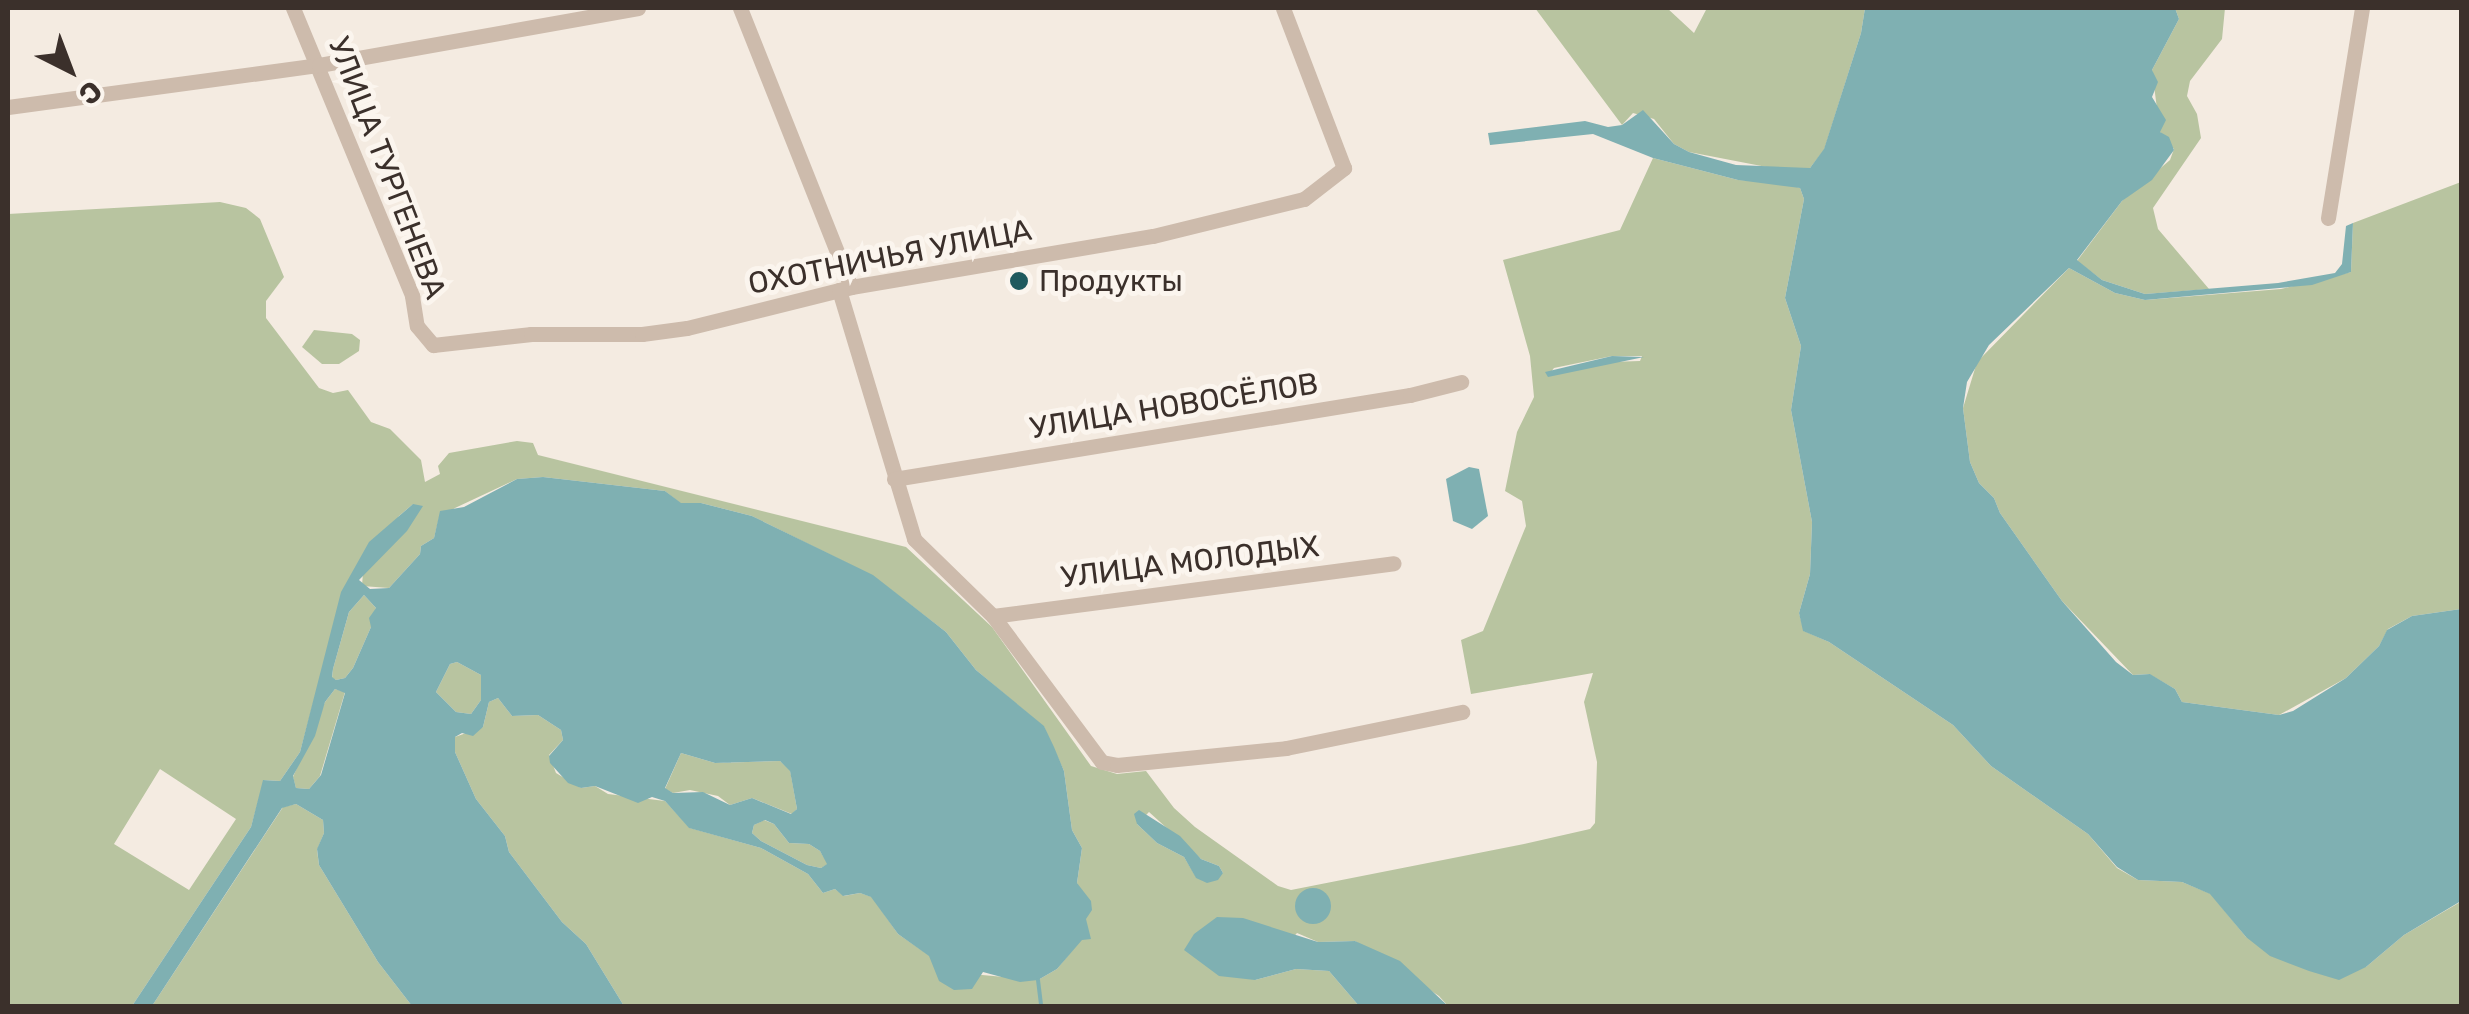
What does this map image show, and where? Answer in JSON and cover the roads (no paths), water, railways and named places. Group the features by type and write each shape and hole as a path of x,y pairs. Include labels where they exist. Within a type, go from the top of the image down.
{"street":[{"name":"УЛИЦА ТУРГЕНЕВА","path":"293,8 412,296 417,326 433,345"},
{"path":"8,107 319,65 638,8"},
{"path":"740,8 845,288 894,479 914,539 993,616 1095,756 1117,765 1286,748 1462,712"},
{"name":"ОХОТНИЧЬЯ УЛИЦА","path":"433,345 531,334 642,334 687,328 845,288 1152,236 1288,204 1318,192 1344,168 1283,8"},
{"path":"2328,218 2362,8"},
{"name":"УЛИЦА НОВОСЁЛОВ","path":"894,479 1410,396 1461,382"},
{"name":"УЛИЦА МОЛОДЫХ","path":"993,616 1394,564"}],"water":[{"path":"1865,8 2175,8 2179,19 2152,70 2158,82 2152,97 2166,120 2160,132 2169,137 2174,150 2152,180 2122,201 2077,260 2102,280 2145,294 2278,283 2335,273 2342,264 2346,226 2353,223 2351,272 2312,285 2145,300 2115,293 2069,268 1989,345 1967,382 1963,408 1970,462 1979,483 1994,498 2000,513 2062,601 2116,662 2133,675 2150,674 2175,689 2182,702 2279,715 2293,711 2346,678 2379,646 2387,630 2412,616 2461,609 2461,901 2404,935 2366,967 2339,980 2309,971 2270,956 2246,937 2210,894 2182,882 2138,880 2117,867 2088,834 1991,766 1953,725 1829,642 1803,631 1799,613 1810,574 1812,522 1791,410 1801,346 1785,298 1804,199 1800,188 1738,180 1653,158 1593,134 1490,145 1488,133 1585,121 1608,127 1622,125 1643,110 1674,144 1689,152 1736,165 1810,168 1824,149 1861,33"},
{"path":"1612,356 1644,357 1548,377 1545,372"},
{"path":"1469,467 1479,469 1488,516 1472,529 1453,521 1446,479"},
{"path":"543,477 665,491 681,503 701,503 752,516 873,575 946,632 976,670 1044,726 1054,747 1064,771 1072,830 1082,848 1077,883 1091,901 1092,910 1086,919 1091,939 1082,940 1057,969 1038,980 1020,982 983,972 972,989 954,990 939,981 929,956 898,934 871,897 860,893 843,896 835,889 823,893 808,874 761,848 689,828 665,801 652,797 638,803 595,786 581,788 568,783 550,763 549,756 563,740 561,730 538,715 512,716 498,698 489,702 483,727 473,736 462,733 455,737 455,752 476,799 505,836 509,852 562,922 586,944 624,1006 412,1006 378,962 319,865 317,849 324,833 323,820 296,804 282,808 152,1006 132,1006 251,827 263,780 280,781 300,752 341,592 369,542 413,504 423,506 407,531 359,580 370,589 389,588 420,554 421,546 434,538 440,511 464,507 517,479","holes":["364,595 376,608 353,668 345,678 336,680 332,677 333,669 349,612","457,662 481,675 481,700 471,714 456,712 436,692 450,664","335,689 345,693 321,775 309,789 296,788 293,776 315,736 325,702","681,753 715,763 780,761 790,771 797,809 791,814 752,798 730,805 703,792 673,793 665,788","765,820 774,824 789,843 809,844 820,851 827,864 821,868 807,865 752,833 754,825"]},
{"path":"1139,810 1180,836 1201,859 1219,866 1223,873 1218,880 1207,883 1196,878 1184,857 1157,843 1137,824 1134,814"},
{"path":"1313,888 1325,894 1331,906 1325,918 1313,924 1301,918 1295,906 1301,894"},
{"path":"1217,917 1243,918 1318,942 1355,941 1400,961 1448,1006 1359,1006 1329,971 1296,969 1255,980 1219,976 1184,950 1194,934"}],"waterway":[{"path":"1038,980 1041,1006"}],"place":[{"name":"Продукты","path":"1019,281"}]}
